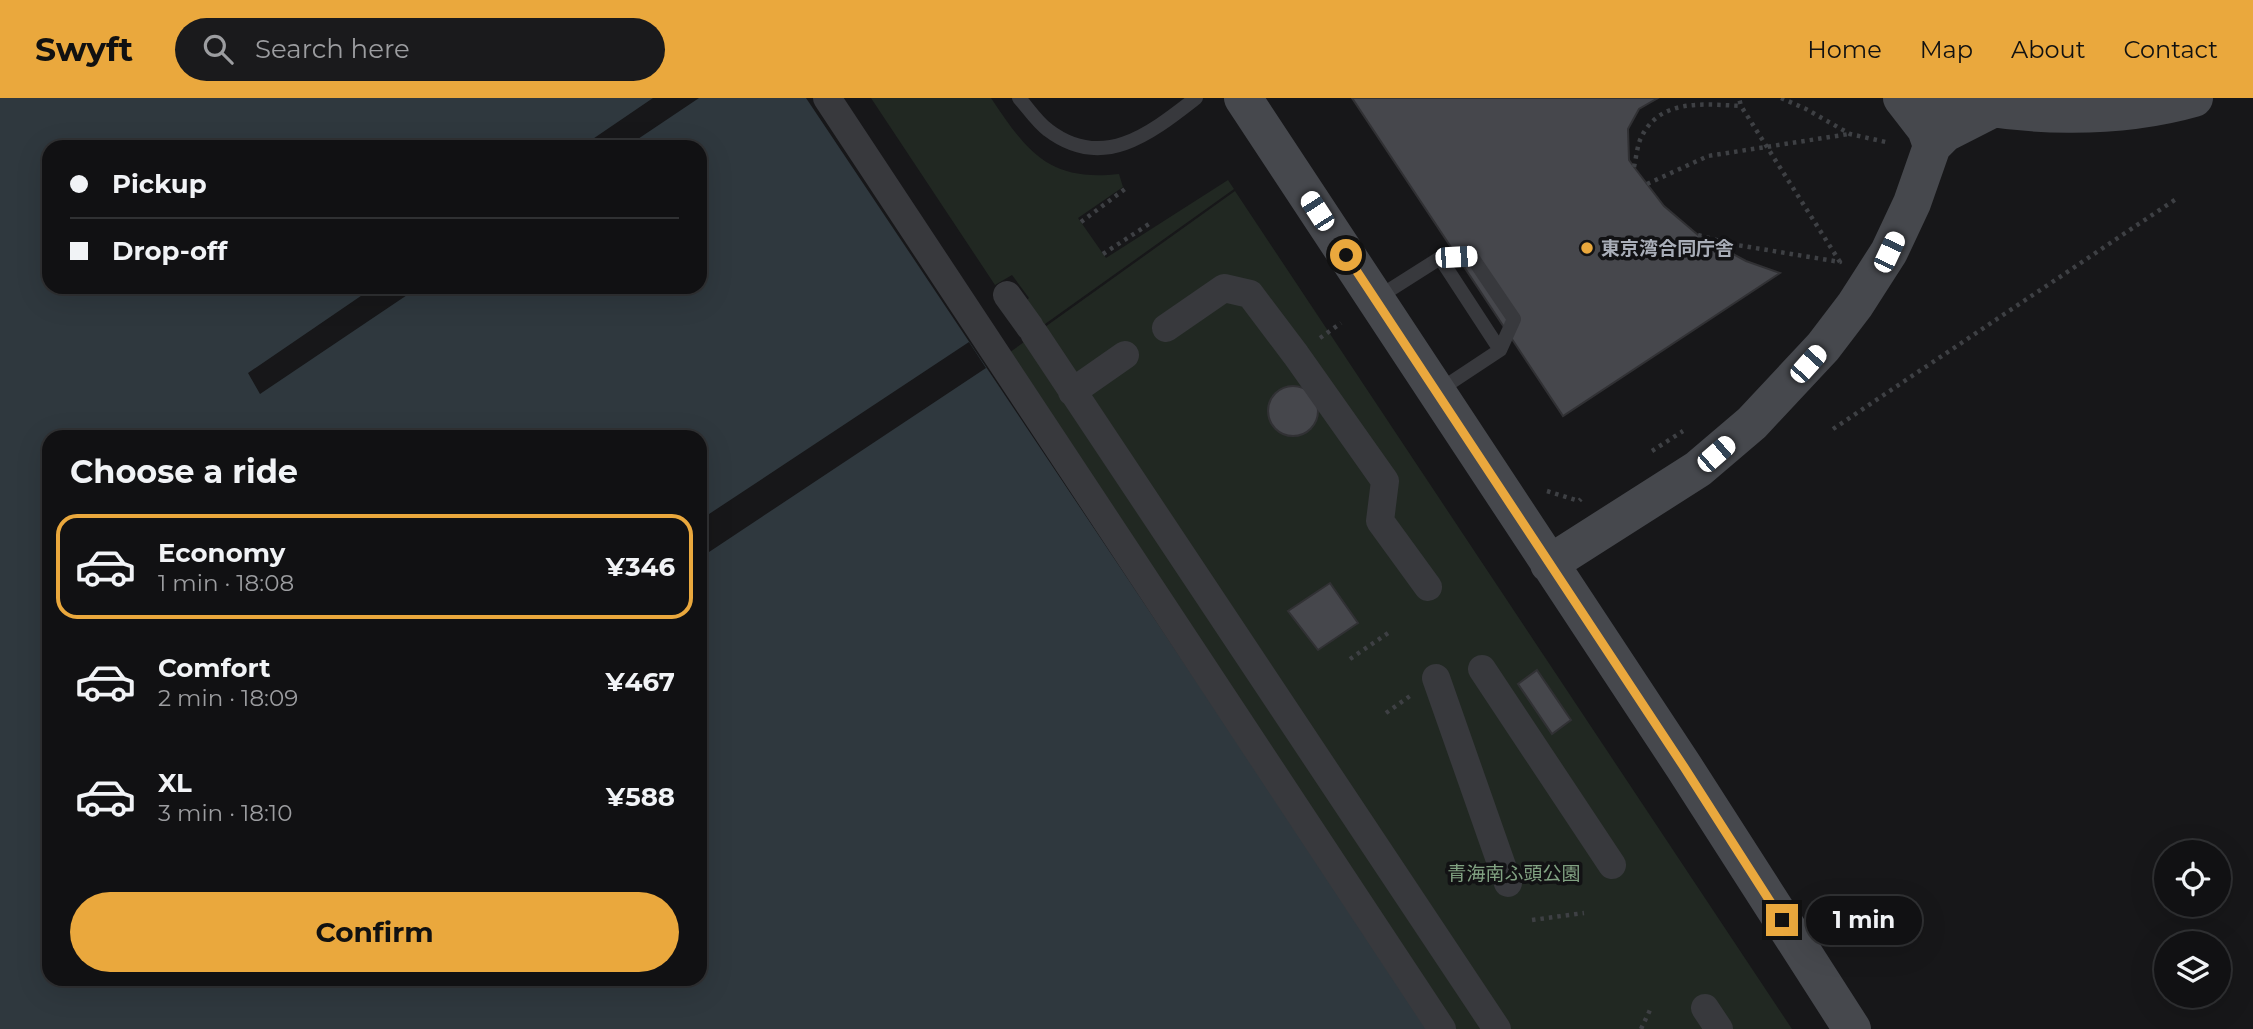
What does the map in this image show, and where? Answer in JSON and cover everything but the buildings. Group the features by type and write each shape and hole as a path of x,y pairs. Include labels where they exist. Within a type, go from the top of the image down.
{"street":[{"path":"827,98 1442,1029"},
{"path":"1243,98 1684,767 1852,1029"},
{"path":"1902,98 1926,129 1932,146"},
{"path":"1942,98 2039,113 2110,114 2169,105 2194,98"},
{"path":"1549,564 1698,469 1752,422 1800,372 1854,305 1889,252 1912,203 1932,146 1945,133 1996,107"},
{"path":"1166,328 1224,288 1250,294 1384,481 1380,521 1428,587"},
{"path":"1007,295 1497,1029"},
{"path":"1072,392 1125,355"},
{"path":"1482,669 1612,865"},
{"path":"1427,684 1508,883"}],"lane":[{"path":"1019,98 1046,129 1073,146 1104,150 1136,140 1196,98"},
{"path":"1375,299 1440,258 1472,257 1514,319 1500,350 1437,392"},
{"path":"1440,258 1500,350"}],"path":[{"path":"1739,98 1741,106 1840,262"},
{"path":"1782,98 1850,134 1895,144"},
{"path":"1634,167 1640,140 1656,116 1677,106 1741,106"},
{"path":"1647,184 1708,156 1850,134"},
{"path":"1081,222 1125,189"},
{"path":"1833,429 2176,200"},
{"path":"1104,254 1149,224"},
{"path":"1698,235 1731,244 1840,262"},
{"path":"1833,273 1846,251"},
{"path":"1644,457 1687,428"},
{"path":"1579,501 1590,494"},
{"path":"1350,659 1391,631"},
{"path":"1386,713 1427,684"},
{"path":"1532,920 1584,913"},
{"path":"1641,1029 1650,1010"}],"green space":[{"path":"871,98 991,98 1029,148 1057,168 1095,175 1119,174 1123,187 1078,218 1106,258 1228,180 1234,189 1038,329 1021,305 1029,298 1012,275 995,285"},
{"name":"青海南ふ頭公園","path":"1235,191 1792,1029 1443,1029 1006,355"}],"shaded area":[{"path":"0,98 806,98 1429,1029 0,1029"}],"pier":[{"path":"653,98 699,98 636,140 591,140"},
{"path":"364,294 409,294 260,394 248,373"},
{"path":"969,342 986,368 707,553 707,515"}],"place":[{"name":"東京湾合同庁舎","path":"1587,248"}],"route":[{"path":"1346,255 1782,920"}]}
